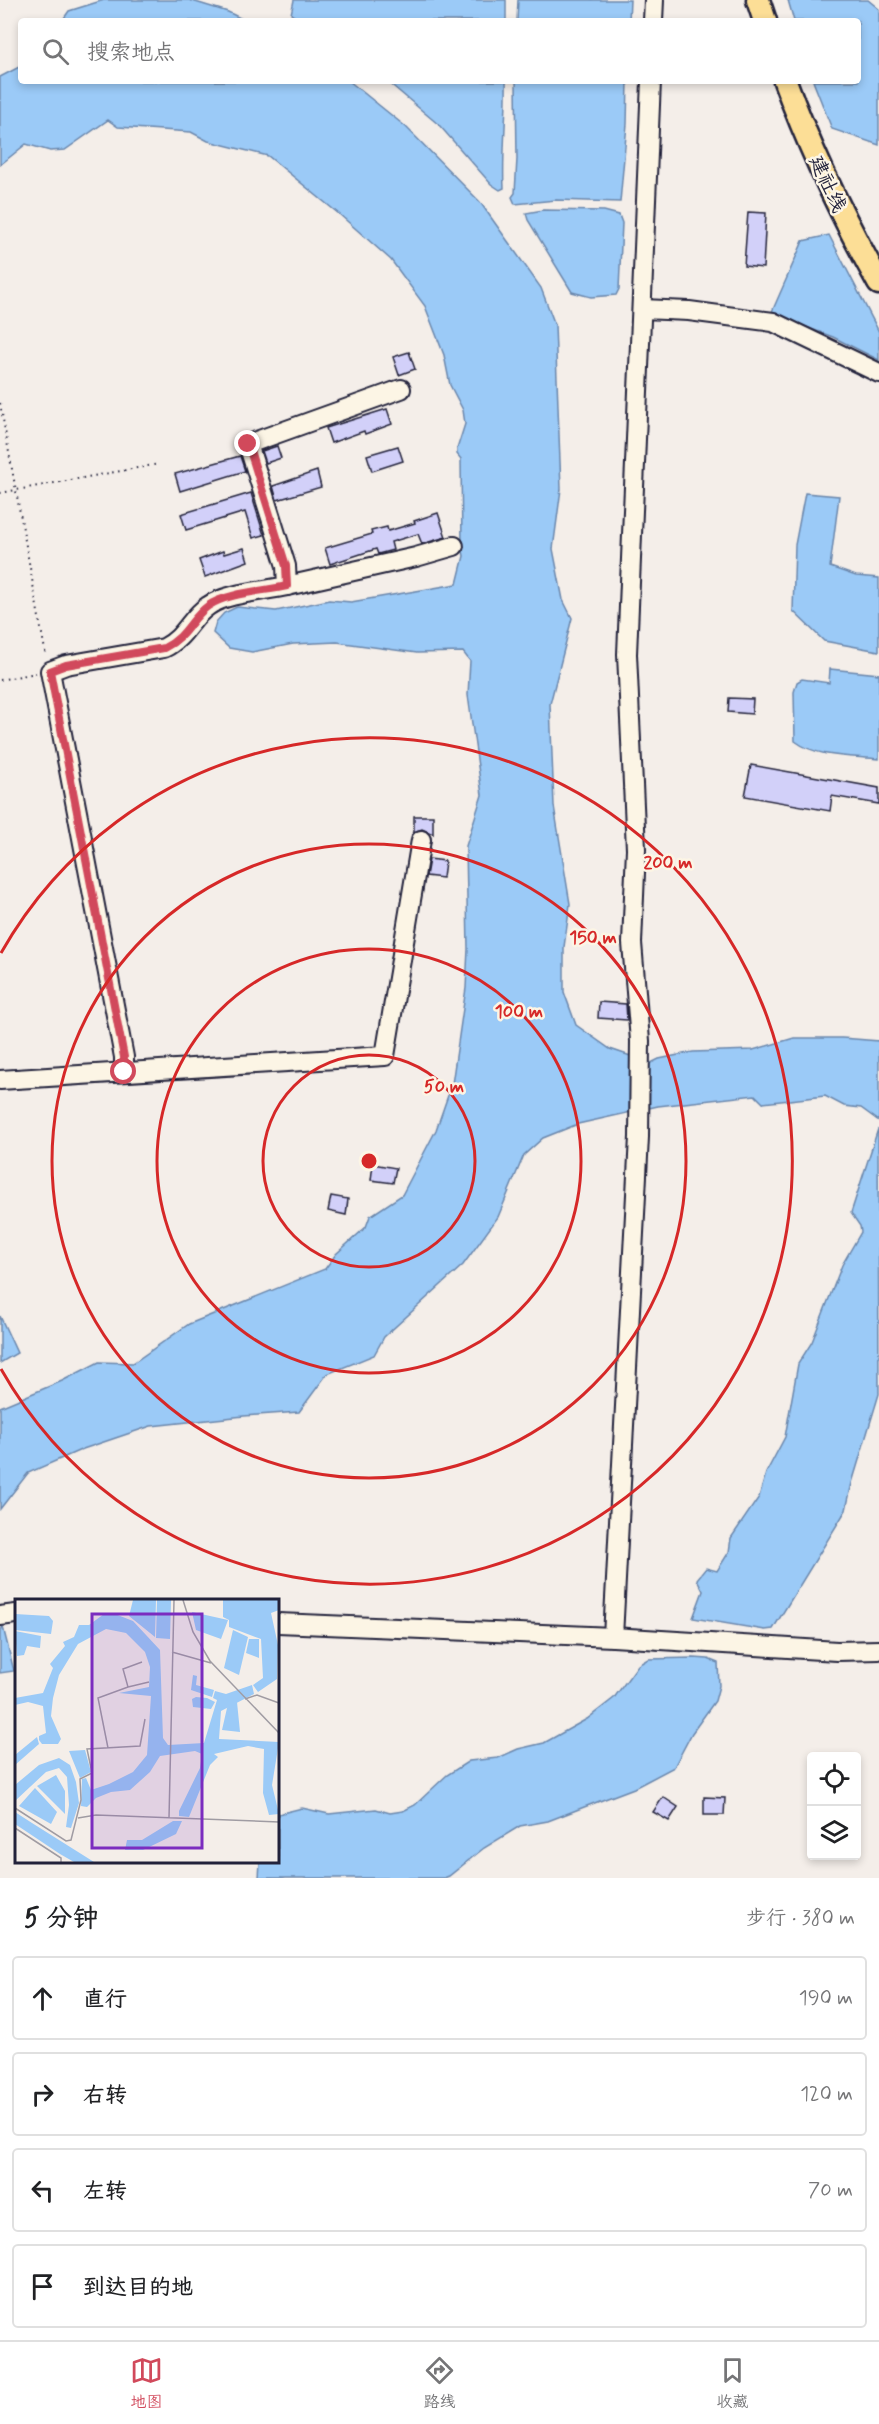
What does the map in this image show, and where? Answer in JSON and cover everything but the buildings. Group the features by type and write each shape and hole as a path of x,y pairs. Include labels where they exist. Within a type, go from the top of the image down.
{"main road":[{"path":"758,0 764,18"},
{"name":"建社线","path":"786,84 808,142 845,221 879,283"}],"street":[{"path":"653,18 654,0"},
{"path":"613,1637 639,1137 640,1041 632,943 636,849 627,654 651,84"},
{"path":"642,309 689,311 772,322 879,373"},
{"path":"287,586 286,566 248,444 401,389"},
{"path":"124,1072 124,1057 50,671 66,665 164,648 178,641 207,606 221,600 416,557 454,546"},
{"path":"0,1080 385,1056 422,840"},
{"path":"0,1616 15,1614"},
{"path":"279,1623 613,1637 837,1651 879,1650"}],"path":[{"path":"0,403 50,671 0,680"},
{"path":"0,493 159,464"}],"water":[{"path":"104,0 189,0 240,18 64,18 69,11"},
{"path":"294,0 506,0 506,18 297,18 291,14"},
{"path":"518,0 630,0 629,18 517,18"},
{"path":"788,0 868,0 879,9 879,145 832,129 814,84 861,84 861,18 793,18"},
{"path":"18,68 18,84 353,84 406,127 480,202 541,288 555,325 561,489 553,549 563,600 572,618 550,704 554,806 570,904 564,947 564,992 576,1025 610,1049 651,1063 659,1059 693,1052 753,1050 794,1038 879,1041 879,1121 861,1108 844,1106 825,1096 763,1103 755,1095 658,1106 578,1124 543,1138 524,1155 498,1217 463,1265 384,1337 374,1355 327,1374 299,1412 151,1426 83,1449 28,1473 0,1509 0,1407 62,1381 99,1362 133,1363 189,1324 325,1269 336,1254 366,1227 370,1216 402,1195 436,1130 452,1084 466,988 468,949 466,846 482,795 468,695 470,661 463,652 417,653 337,642 293,644 252,652 229,648 213,633 216,622 224,613 237,607 276,611 329,600 351,602 457,584 464,556 461,459 457,454 457,449 465,424 463,410 450,385 444,355 425,306 391,260 268,156 208,141 191,132 118,127 108,120 65,150 50,151 26,144 0,165 0,77"},
{"path":"391,84 506,84 504,188 500,190 491,184 439,125"},
{"path":"516,84 628,84 620,202 556,200 515,204 512,197 515,193"},
{"path":"543,210 604,211 619,215 622,223 619,289 616,295 591,297 572,292 528,220 526,213"},
{"path":"829,235 879,332 879,360 833,337 771,314 803,241"},
{"path":"805,493 839,496 830,567 856,576 879,578 879,651 824,641 793,611 795,545"},
{"path":"830,669 879,674 879,759 814,751 795,741 794,692 797,682 802,679 829,683"},
{"path":"878,1129 879,1394 846,1510 773,1629 765,1630 693,1618 703,1591 697,1579 706,1568 717,1571 729,1552 731,1538 759,1497 766,1473 785,1437 798,1364 812,1342 842,1265 861,1232 860,1226 851,1213"},
{"path":"0,1316 17,1353 0,1363"},
{"path":"3,1627 14,1671 0,1673 0,1630"},
{"path":"694,1658 708,1659 718,1663 719,1686 715,1701 692,1733 674,1767 634,1788 548,1821 520,1826 484,1848 444,1878 259,1878 260,1863 279,1863 279,1814 302,1808 329,1814 376,1809 390,1813 403,1811 415,1805 447,1775 469,1761 498,1758 518,1749 544,1743 587,1719 614,1698 638,1665 648,1659"}],"route":[{"path":"124,1072 124,1057 50,671 66,665 164,648 178,641 207,606 221,600 287,586 286,566 248,444"}]}
